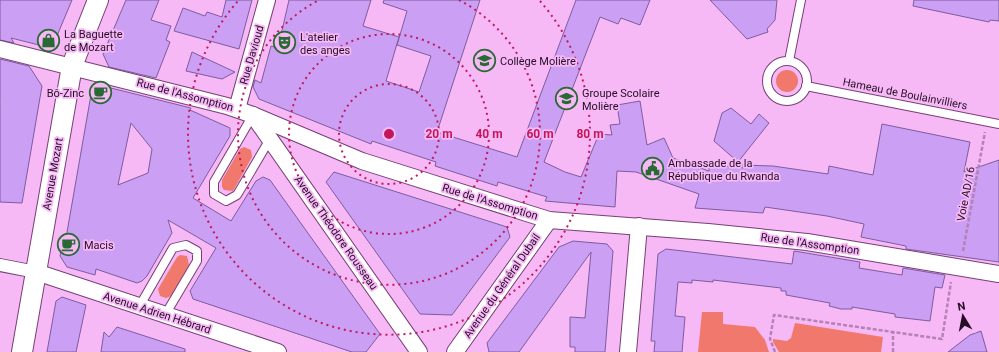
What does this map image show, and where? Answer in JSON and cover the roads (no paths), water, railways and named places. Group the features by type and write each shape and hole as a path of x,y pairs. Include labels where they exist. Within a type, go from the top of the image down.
{"street":[{"name":"Avenue Mozart","path":"22,352 72,66 98,0"},
{"name":"Rue Davioud","path":"236,109 267,0"},
{"name":"Rue de l'Assomption","path":"0,49 72,66 236,109 362,161 518,212 549,220 639,226 807,242 956,272 999,274"},
{"name":"Avenue Théodore Rousseau","path":"253,115 418,352"},
{"name":"Avenue du Général Dubail","path":"455,352 549,220"},
{"path":"628,352 639,226"},
{"path":"0,265 36,272"},
{"name":"Avenue Adrien Hébrard","path":"36,272 278,352"},
{"path":"424,352 430,352"}],"lane":[{"path":"789,61 801,0"},
{"path":"789,61 798,64 806,75 806,86 802,94 791,101 778,99 768,90 767,83 769,71 779,62 789,61"},
{"name":"Hameau de Boulainvilliers","path":"806,86 999,124"},
{"path":"253,115 214,182 214,194 226,201 237,195 270,139"},
{"path":"139,307 173,248 186,245 197,251 196,261 165,315"}],"place":[{"name":"La Baguette de Mozart","path":"48,40"},
{"name":"L'atelier des anges","path":"284,43"},
{"name":"Collège Molière","path":"485,61"},
{"name":"Bô-Zinc","path":"100,93"},
{"name":"Groupe Scolaire Molière","path":"566,99"},
{"name":"Ambassade de la République du Rwanda","path":"652,169"},
{"name":"Macis","path":"69,245"}]}
